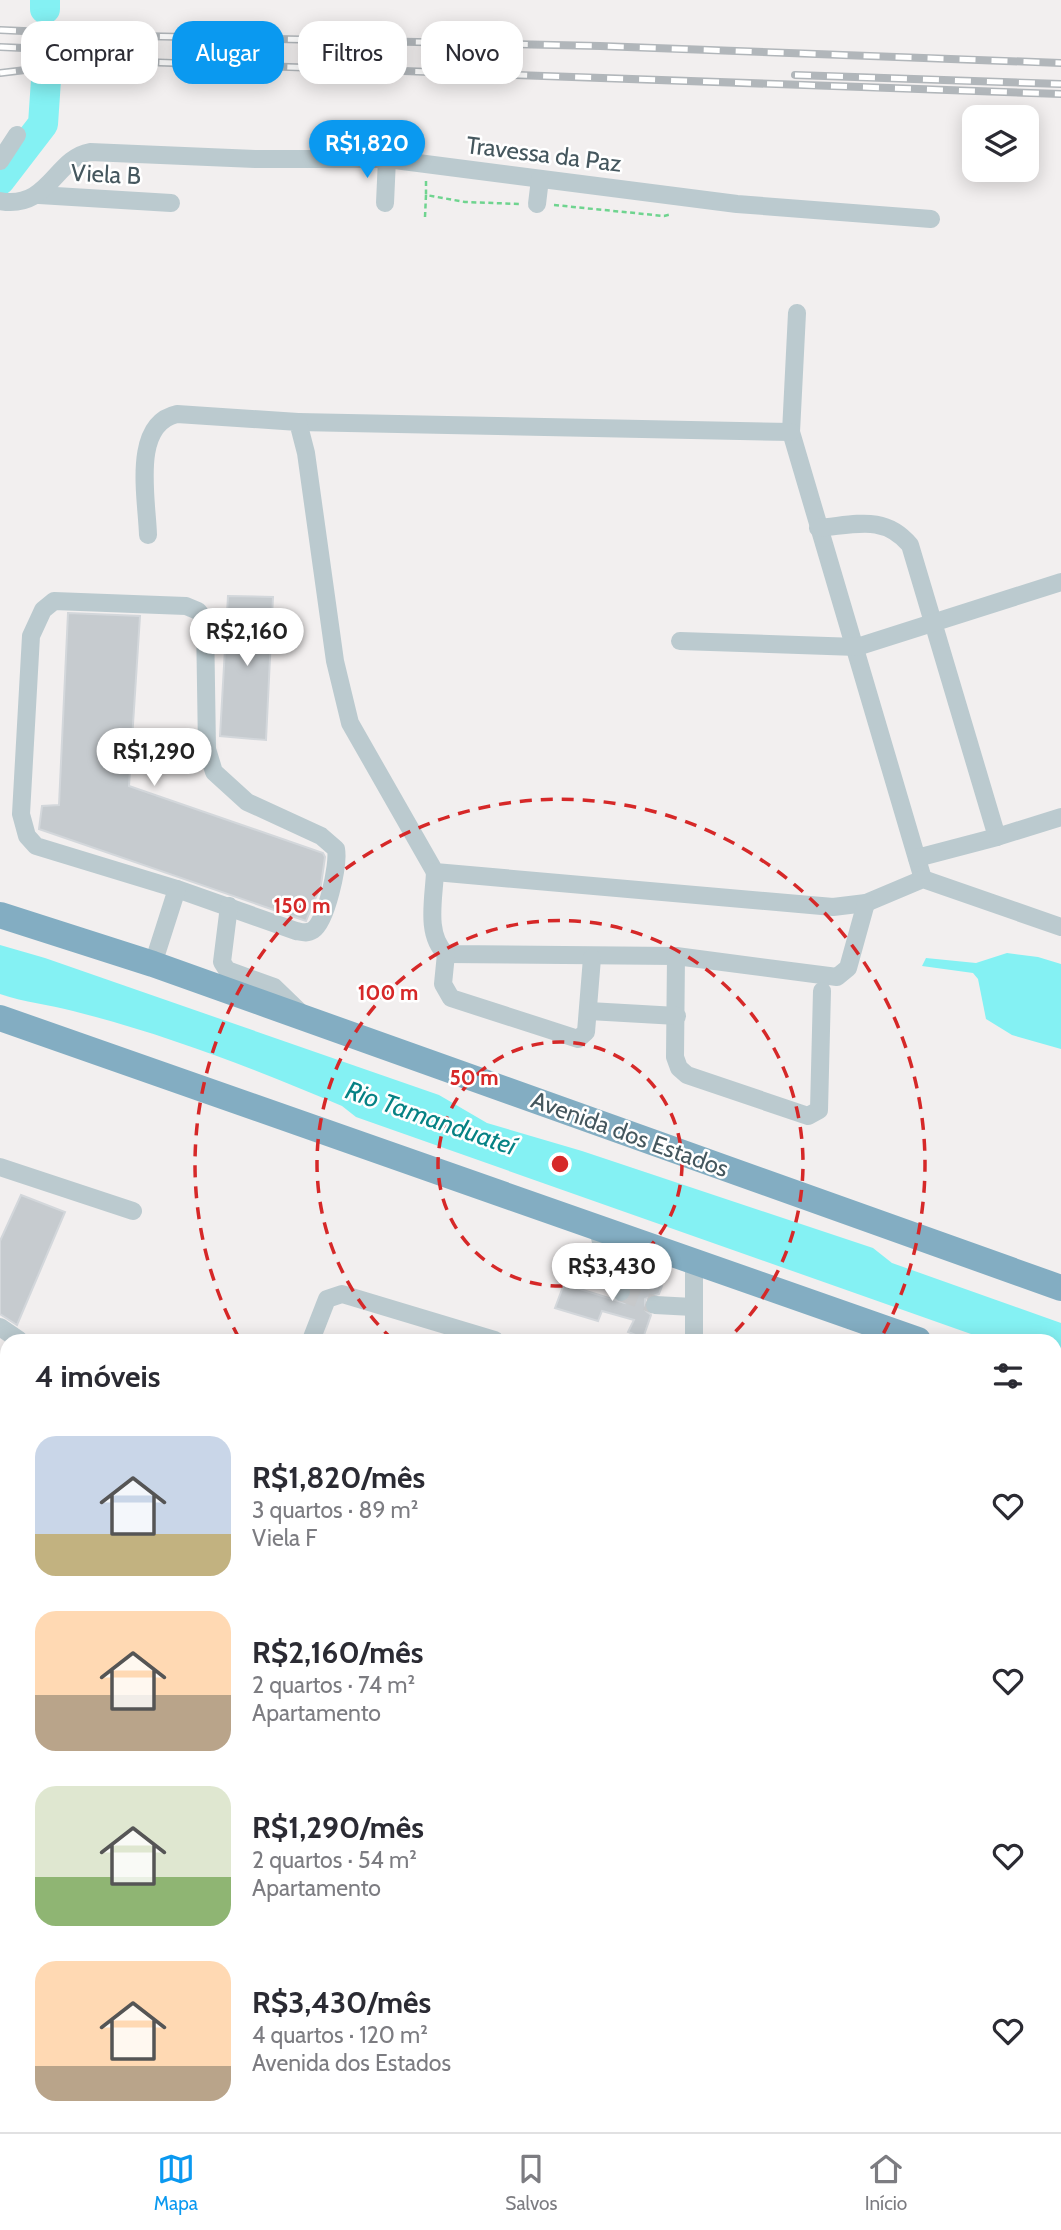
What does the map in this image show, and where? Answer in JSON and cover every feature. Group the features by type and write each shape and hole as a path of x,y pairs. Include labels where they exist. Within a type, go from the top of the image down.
{"highway":[{"name":"Avenida dos Estados","path":"0,915 153,964 1061,1288"},
{"path":"0,1018 695,1263 861,1330 884,1334"}],"street":[{"path":"0,161 18,135"},
{"name":"Travessa da Paz","path":"39,195 78,157 90,152 255,159 387,159 737,204 931,219"},
{"path":"385,203 387,159"},
{"path":"537,204 540,179"},
{"path":"0,201 17,201 39,195"},
{"name":"Viela B","path":"39,195 170,203"},
{"path":"797,313 791,432 857,647 923,880"},
{"path":"148,535 146,452 152,429 164,417 177,414 298,422 791,432"},
{"path":"298,422 306,453 335,661 350,723 435,872 432,928 437,946 446,954 592,958 676,956 837,977 848,968 866,903"},
{"path":"818,527 880,523 898,530 910,545 997,837"},
{"path":"680,641 857,647 1061,582"},
{"path":"54,601 186,606 198,611 205,621 207,749 214,772 247,802 321,836 336,849 338,860 322,919 314,930 305,933 177,889 36,846 27,836 21,814 32,636 43,610 54,601"},
{"path":"917,858 1061,817"},
{"path":"435,872 834,907 866,903 923,880 1061,926"},
{"path":"153,964 177,889"},
{"path":"229,906 222,962 228,970 274,987 306,1018"},
{"path":"446,954 443,984 451,998 578,1039 586,1032 592,958"},
{"path":"676,956 675,1057 679,1068 687,1075 808,1116 819,1110 822,991"},
{"path":"589,1012 677,1016"},
{"path":"0,1167 133,1211"},
{"path":"598,1229 610,1282 621,1292"},
{"path":"694,1334 695,1263"},
{"path":"314,1334 327,1300 351,1294 476,1334"},
{"path":"655,1305 693,1307"}],"water":[{"name":"Rio Tamanduateí","path":"0,945 45,958 439,1095 487,1123 582,1151 873,1248 892,1263 1061,1323 1061,1334 971,1334 356,1117 342,1106 309,1092 176,1041 107,1020 0,994"},
{"path":"1007,953 1038,957 1061,964 1061,1049 1012,1035 986,1019 978,979 973,973 922,966 926,958 976,963"}],"building":[{"path":"228,596 273,597 266,740 220,736"},
{"path":"68,613 140,616 129,786 323,853 325,857 321,885 306,921 39,829 42,806 59,805"},
{"path":"21,1195 65,1212 17,1325 0,1314 0,1241"},
{"path":"628,1272 662,1286 659,1294 645,1299 645,1310 651,1315 644,1334 628,1332 634,1320 602,1311 598,1321 555,1308 564,1284 625,1303 632,1294 625,1280"}],"waterway":[{"path":"45,0 45,9"},
{"path":"0,180 43,124 46,84"}],"tunnel":[{"path":"621,1292 655,1305"}],"railway":[{"path":"0,30 140,36 600,46 1061,63"},
{"path":"0,47 21,48"},
{"path":"0,73 84,63 145,62 1061,94"},
{"path":"795,75 1061,84"}]}
